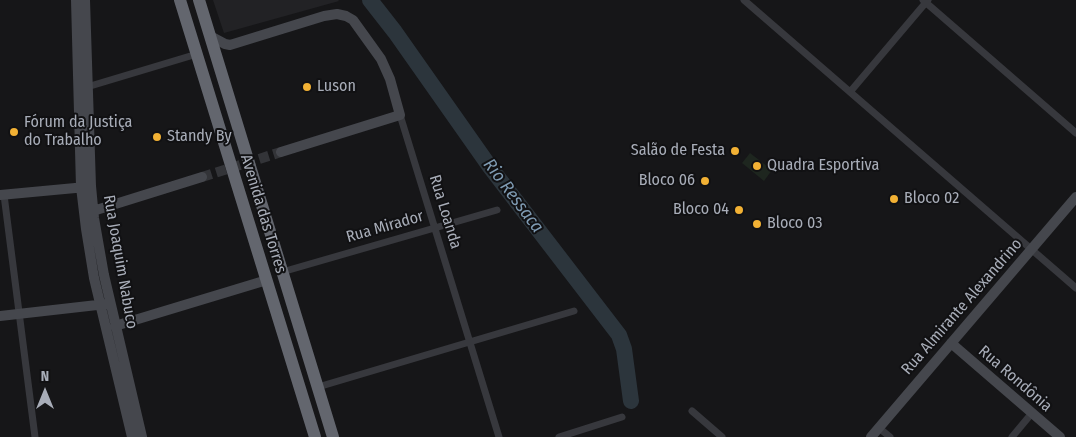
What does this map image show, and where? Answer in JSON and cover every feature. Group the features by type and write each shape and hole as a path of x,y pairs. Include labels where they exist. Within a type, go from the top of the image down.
{"highway":[{"name":"Avenida das Torres","path":"180,0 315,437"},
{"name":"Avenida das Torres","path":"199,0 333,437"}],"main road":[{"name":"Rua Joaquim Nabuco","path":"76,0 89,250 105,304 115,326 142,437"},
{"name":"Rua Joaquim Nabuco","path":"85,0 87,87 86,187 93,211 105,304 132,437"},
{"name":"Rua Loanda","path":"210,36 230,45 324,16 337,14 346,16 353,20 381,60 390,79 400,115"},
{"path":"281,152 400,115"},
{"path":"93,211 202,177"},
{"path":"2,195 86,187"},
{"name":"Rua Almirante Alexandrino","path":"871,437 1076,197"},
{"path":"115,326 267,280"},
{"path":"0,316 105,304"},
{"name":"Rua Rondônia","path":"951,343 1060,437"}],"street":[{"path":"744,0 1076,288"},
{"path":"850,92 926,1 1076,133"},
{"path":"87,87 197,54"},
{"name":"Rua Loanda","path":"400,115 499,437"},
{"path":"2,195 35,437"},
{"name":"Rua Mirador","path":"282,272 497,210"},
{"path":"318,387 574,311"},
{"path":"692,411 722,437"},
{"path":"1012,437 1032,413"},
{"path":"559,437 622,417"},
{"path":"879,428 890,437"}],"shaded area":[{"path":"213,0 338,0 339,1 224,33"},
{"name":"Quadra Esportiva","path":"750,153 772,170 764,181 742,163"}],"waterway":[{"name":"Rio Ressaca","path":"370,0 395,32 490,167 619,335 624,349 631,401"}],"tunnel":[{"path":"202,177 281,152"}],"place":[{"name":"Luson","path":"307,87"},
{"name":"Fórum da Justiça do Trabalho","path":"14,132"},
{"name":"Standy By","path":"157,137"},
{"name":"Salão de Festa","path":"735,151"},
{"name":"Quadra Esportiva","path":"757,166"},
{"name":"Bloco 06","path":"705,181"},
{"name":"Bloco 02","path":"894,199"},
{"name":"Bloco 04","path":"739,210"},
{"name":"Bloco 03","path":"757,224"}]}
